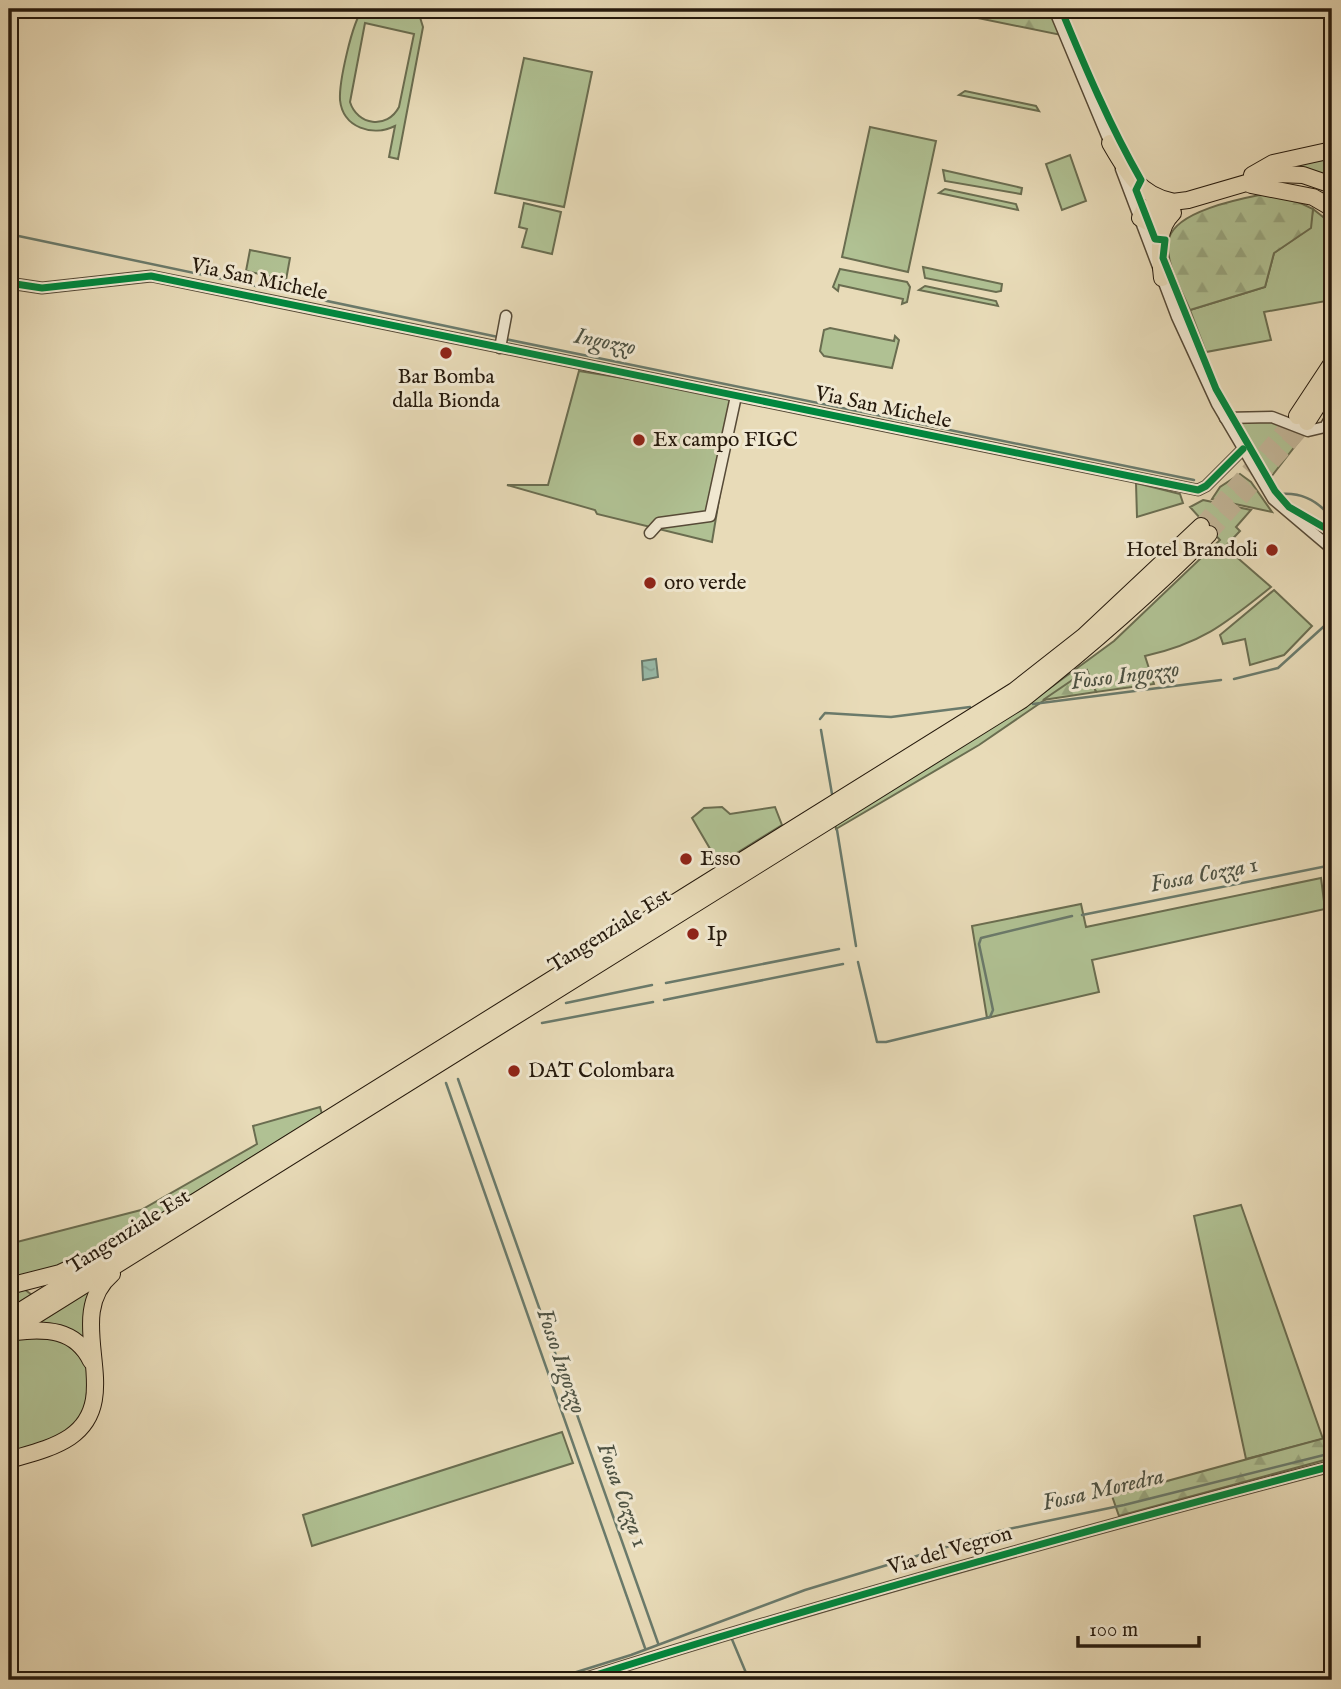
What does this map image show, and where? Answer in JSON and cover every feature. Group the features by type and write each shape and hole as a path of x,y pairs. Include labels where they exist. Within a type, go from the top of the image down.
{"highway":[{"path":"1110,143 1139,186 1170,209"},
{"path":"1235,184 1273,163 1332,150"},
{"path":"1140,218 1144,210 1170,209 1235,184 1289,173 1332,185"},
{"path":"1235,184 1265,185 1291,191 1313,197 1332,208"},
{"path":"1162,278 1159,245 1170,209"},
{"path":"1332,349 1302,419 1332,383"},
{"path":"1312,394 1332,363"},
{"name":"Tangenziale Est","path":"9,1318 1014,691 1084,636 1205,530 1158,586 1093,644 1022,700 9,1333"},
{"path":"9,1460 57,1444 84,1424 93,1409 96,1395 90,1315 103,1281 162,1237"},
{"path":"9,1286 60,1273 134,1240"},
{"path":"9,1333 39,1328 65,1334 82,1347 94,1368"}],"street":[{"path":"1054,9 1110,143 1193,356 1225,418 1273,499 1332,548"},
{"name":"Via San Michele","path":"9,284 42,288 151,276 1198,490 1206,486 1243,449"},
{"path":"501,346 506,316"},
{"path":"650,533 659,523 710,516 736,396"},
{"path":"1225,418 1272,417 1308,431 1325,427 1332,415"},
{"name":"Via del Vegron","path":"580,1680 729,1632 1090,1530 1332,1466"}],"green space":[{"path":"363,9 414,9 418,11 423,27 398,159 389,157 395,126 378,131 360,128 342,110 340,91 344,67","holes":["365,23 414,34 399,107 394,114 380,122 365,120 350,102"]},
{"path":"934,9 1050,9 1061,35"},
{"path":"524,58 592,72 564,207 495,193"},
{"path":"965,91 1036,106 1039,111 959,95"},
{"path":"870,127 936,141 908,272 842,257"},
{"path":"1070,155 1086,201 1062,210 1046,164"},
{"path":"1332,157 1332,178 1281,167"},
{"path":"943,170 1022,188 1021,194 945,181"},
{"path":"945,189 1016,204 1018,210 939,193"},
{"path":"1264,194 1290,198 1313,209 1311,228 1274,253 1265,287 1190,310 1174,275 1169,255 1169,238 1174,229 1184,220 1210,208"},
{"path":"524,203 561,212 552,254 522,247 527,229 519,227"},
{"path":"1313,209 1332,224 1332,300 1264,312 1271,340 1206,352 1190,310 1265,287 1274,253 1310,228"},
{"path":"250,250 290,258 286,280 246,271"},
{"path":"923,267 1002,284 1001,291 925,278"},
{"path":"840,269 907,282 910,287 907,302 902,304 903,299 839,285 838,291 833,287"},
{"path":"925,286 996,301 998,306 919,290"},
{"path":"830,328 894,341 895,336 899,340 892,368 824,356 820,351 824,330"},
{"path":"579,371 736,396 712,542 597,514 595,510 507,485 548,485"},
{"path":"1270,420 1306,432 1271,477 1239,421"},
{"path":"1240,474 1251,482 1272,512 1212,499 1220,487"},
{"path":"1136,483 1180,494 1183,503 1137,517"},
{"path":"1203,500 1251,510 1236,527 1240,531 1225,547 1271,587 1213,630 1183,645 1145,656 1154,684 1096,692 1087,671 979,745 836,829 835,824 1035,699 1114,641 1220,540 1190,507"},
{"path":"1274,590 1312,626 1284,655 1250,665 1245,639 1223,644 1220,635"},
{"path":"1087,670 1096,692 1043,700"},
{"path":"722,807 730,814 775,807 782,825 719,864 692,818 704,808"},
{"path":"1321,878 1325,909 1092,960 1099,992 987,1018 972,926 1081,904 1086,927"},
{"path":"320,1107 322,1114 78,1265 9,1283 9,1244 141,1210 257,1144 253,1126"},
{"path":"1241,1205 1323,1439 1246,1459 1194,1216"},
{"path":"24,1289 32,1295 9,1312 9,1292"},
{"path":"90,1290 87,1340 40,1322 41,1319"},
{"path":"16,1337 64,1340 88,1365 91,1400 71,1431 9,1455 9,1341"},
{"path":"562,1432 573,1463 312,1546 303,1515"},
{"path":"1332,1436 1332,1458 1119,1516 1112,1496"}],"water":[{"path":"656,659 658,677 643,680 642,661"}],"waterway":[{"name":"Ingozzo","path":"9,234 498,337"},
{"name":"Ingozzo","path":"505,339 1194,480"},
{"path":"1280,494 1310,499 1322,507 1332,519"},
{"name":"Fosso Ingozzo","path":"1234,679 1278,668 1332,619"},
{"name":"Fosso Ingozzo","path":"1033,704 1221,680"},
{"name":"Fosso Ingozzo","path":"820,719 825,713 891,717 970,707"},
{"name":"Fosso Ingozzo","path":"821,730 832,794"},
{"name":"Fosso Ingozzo","path":"837,830 856,946"},
{"name":"Fossa Cozza 1","path":"1082,915 1332,865"},
{"name":"Fossa Cozza 1","path":"858,962 877,1042 886,1042 990,1017 993,1010 979,944 981,938 1072,916"},
{"name":"Fosso Ingozzo","path":"666,983 839,949"},
{"name":"Fossa Cozza 1","path":"664,1000 843,964"},
{"name":"Fosso Ingozzo","path":"566,1003 652,985"},
{"name":"Fossa Cozza 1","path":"542,1023 653,1002"},
{"name":"Fossa Cozza 1","path":"458,1079 658,1643"},
{"name":"Fosso Ingozzo","path":"446,1083 645,1648"},
{"name":"Fossa Moredra","path":"551,1680 631,1655 805,1590 999,1531 1124,1505 1332,1453"},
{"path":"731,1637 749,1680"}],"tunnel":[{"path":"1201,526 1297,416"},
{"path":"1209,534 1307,422"}],"cycle path":[{"path":"1061,9 1108,117 1141,180 1136,190 1155,239 1165,240 1163,258 1216,389 1275,491 1289,507 1332,532"},
{"path":"9,283 42,288 151,276 1198,490 1206,486 1243,449"},
{"path":"580,1680 955,1568 1332,1466"}],"place":[{"name":"Bar Bomba dalla Bionda","path":"446,353"},
{"name":"Ex campo FIGC","path":"639,440"},
{"name":"Hotel Brandoli","path":"1272,550"},
{"name":"oro verde","path":"650,583"},
{"name":"Esso","path":"686,859"},
{"name":"Ip","path":"693,934"},
{"name":"DAT Colombara","path":"514,1071"}]}
